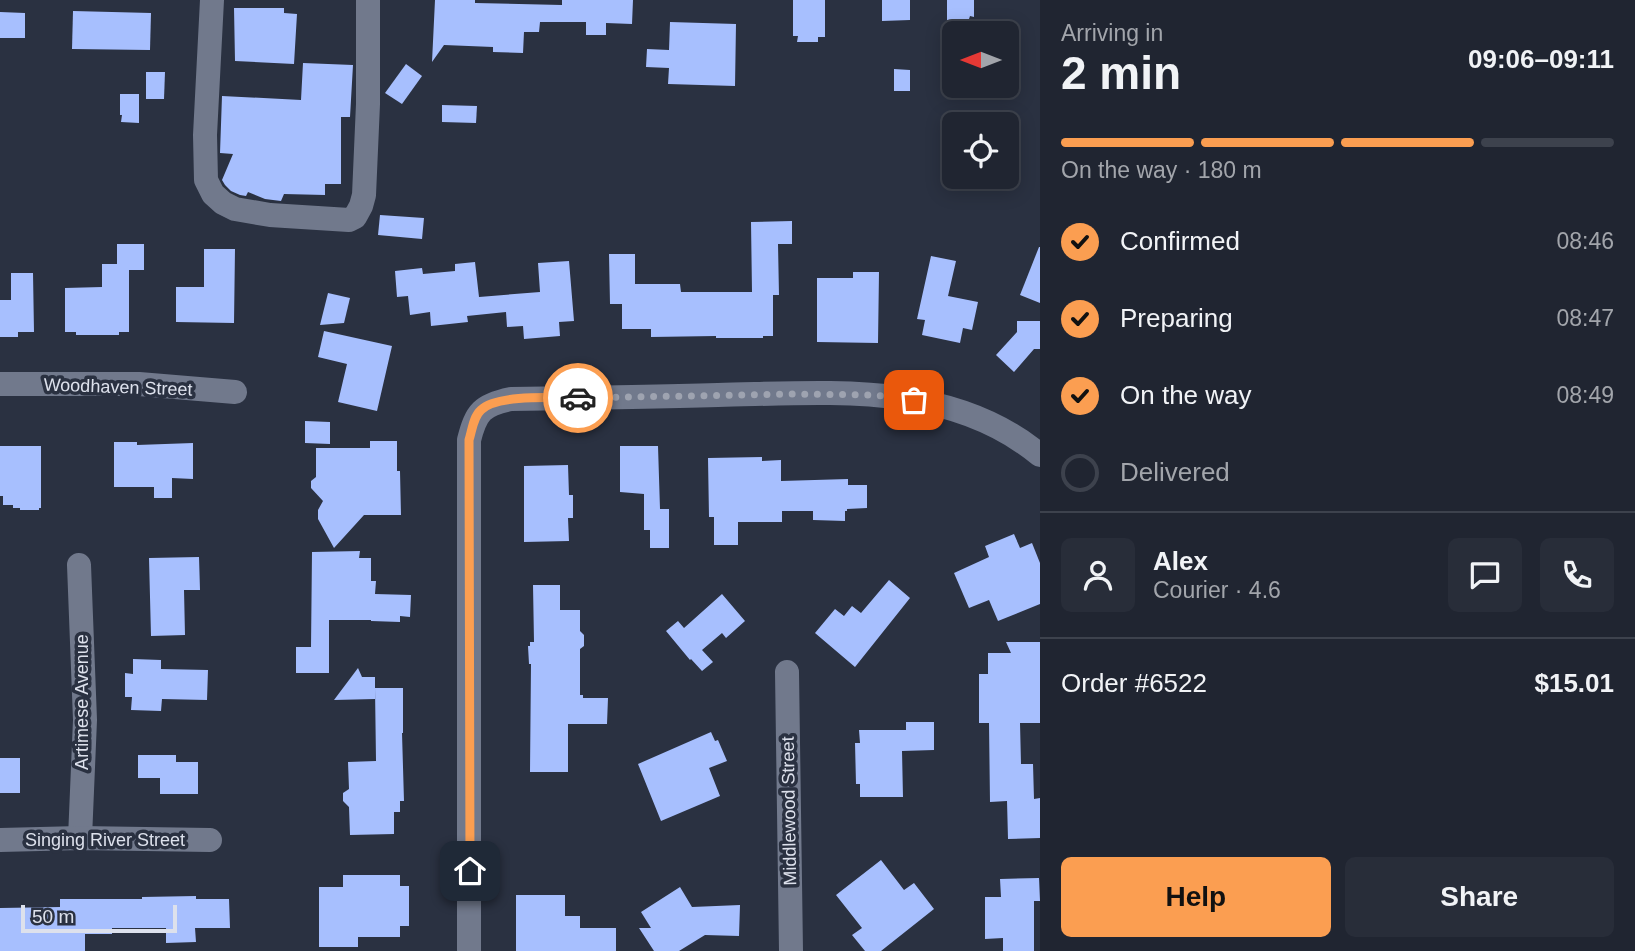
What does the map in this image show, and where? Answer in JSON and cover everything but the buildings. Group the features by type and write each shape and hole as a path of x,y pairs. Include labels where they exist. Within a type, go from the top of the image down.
{"street":[{"path":"212,0 205,135 206,180 213,194 235,209 270,215 349,220 355,218 363,195 368,104 368,0"},
{"name":"Woodhaven Street","path":"0,384 139,384 235,392"},
{"path":"470,951 469,440 480,410 495,402 511,399 794,394 894,396 935,403 972,414 1023,441 1040,455"},
{"name":"Artimese Avenue","path":"79,565 85,720 80,838"},
{"name":"Middlewood Street","path":"787,672 791,951"},
{"name":"Singing River Street","path":"0,840 210,840"}],"way so far":[{"path":"578,398 794,394 894,396 914,400"}],"route":[{"path":"470,871 469,440 480,410 495,402 511,399 578,398"}]}
